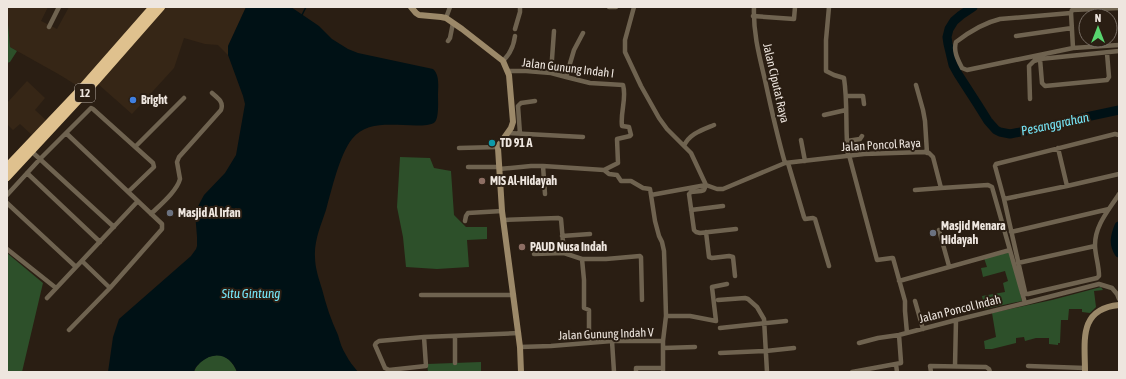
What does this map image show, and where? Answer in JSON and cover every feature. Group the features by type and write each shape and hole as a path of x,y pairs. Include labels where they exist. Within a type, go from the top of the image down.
{"highway":[{"name":"12","path":"7,167 28,149 96,81 161,7"},
{"name":"12","path":"7,177 28,149 149,8"}],"street":[{"path":"48,27 59,7"},
{"path":"411,7 419,15 442,16 446,18 503,61 508,71 512,122 511,128 498,147 502,211 514,295 522,372"},
{"path":"446,18 450,7"},
{"path":"515,29 520,7"},
{"path":"609,7 616,7"},
{"path":"634,7 625,40 625,52 641,86 659,118 667,129 691,153 706,185"},
{"name":"Jalan Ciputat Raya","path":"754,7 756,41 775,125 786,163 804,217 806,219 815,219 829,266"},
{"path":"754,16 794,20 795,7"},
{"path":"829,7 826,40 826,71 844,78 847,96 846,110 848,155 877,260 893,258 905,301 907,333"},
{"path":"1119,8 1072,10 1071,13 1000,19 976,28 956,42 955,54 962,68 966,70 1073,48 1119,45"},
{"path":"1071,13 1073,48"},
{"path":"448,41 453,23"},
{"path":"1016,36 1072,28"},
{"path":"551,73 554,31"},
{"path":"566,77 574,50 583,33"},
{"path":"503,61 510,52 515,36"},
{"path":"1030,99 1029,66 1034,61 1040,59 1119,51"},
{"path":"1040,59 1042,83 1045,86 1107,80 1109,77 1107,53"},
{"name":"Jalan Gunung Indah I","path":"508,71 551,73 590,83 621,84 623,86 622,124 623,127 629,127 631,134 630,136 617,140 618,163 604,170"},
{"path":"916,85 925,121 927,153"},
{"path":"151,214 180,182 176,162 179,156 221,110 222,103 212,93"},
{"path":"847,96 863,96 864,104"},
{"path":"135,146 184,98"},
{"path":"520,134 518,106 521,103 535,102"},
{"path":"7,195 40,159 91,108 153,163 154,167 128,192"},
{"path":"824,114 846,110"},
{"path":"684,146 686,141 694,134 714,124"},
{"path":"66,133 162,224 162,229 110,288 69,330"},
{"path":"508,133 583,137"},
{"path":"1119,135 1115,134 996,164 995,166 1012,232 1025,292 1028,294 1097,278 1099,276 1095,234 1119,194"},
{"path":"847,141 860,139 862,136"},
{"path":"801,140 805,160"},
{"path":"459,148 498,147"},
{"path":"1058,148 1067,186"},
{"path":"28,149 114,227"},
{"name":"Jalan Poncol Raya","path":"706,185 717,189 723,189 786,163 805,160 848,155 924,152 933,157 941,188"},
{"path":"544,166 545,194"},
{"path":"468,167 499,168 544,166 604,170 608,174 617,175 621,181 630,181 643,188 650,189 657,230 664,251 666,316 663,341"},
{"path":"27,173 100,242"},
{"path":"1004,199 1119,174"},
{"path":"652,195 706,185"},
{"path":"706,185 704,190 701,192 690,192 689,194 695,232 736,229"},
{"path":"915,190 988,185 992,187 1025,303 1099,284 1112,288 1117,294 1119,300"},
{"path":"47,298 138,202"},
{"path":"7,203 76,267"},
{"path":"691,210 723,206"},
{"path":"1012,232 1110,209"},
{"path":"465,221 468,213 502,211"},
{"path":"504,220 560,218 564,253"},
{"path":"939,230 949,266"},
{"path":"706,232 710,257 731,255 733,257 735,276"},
{"path":"562,236 590,234"},
{"path":"1018,263 1095,246"},
{"path":"7,249 56,288"},
{"path":"899,281 1010,250"},
{"path":"534,254 564,253 582,259 606,259 640,256 642,300"},
{"path":"582,259 584,308 589,310 588,343"},
{"path":"82,261 110,288"},
{"path":"666,316 690,316 716,321 712,287 727,284"},
{"path":"421,295 514,295"},
{"path":"718,300 748,299 762,315 764,323 767,372"},
{"path":"916,301 923,328"},
{"name":"Jalan Poncol Indah","path":"859,343 899,335 1025,303"},
{"path":"1028,366 1085,370 1085,340 1089,321 1097,312 1104,308 1119,305"},
{"path":"955,366 956,320"},
{"path":"720,328 786,321"},
{"path":"424,337 426,366 389,370 385,368 375,345 376,342 379,341 424,337 518,333"},
{"path":"852,372 865,371 898,364 901,362 899,335"},
{"path":"455,336 455,363"},
{"name":"Jalan Gunung Indah V","path":"520,347 663,341 663,370"},
{"path":"612,342 614,372"},
{"path":"663,348 695,348"},
{"path":"720,353 766,352 794,348"},
{"path":"896,364 897,372"},
{"path":"931,369 955,366 986,367 990,372"},
{"path":"636,372 636,368 663,370"}],"shaded area":[{"path":"7,7 48,7 41,21 57,29 69,7 246,7 228,46 228,55 218,45 205,44 184,38 174,68 132,114 98,84 89,93 10,47"},
{"path":"27,81 45,98 35,110 47,121 32,135 20,124 13,130 7,124 7,103"}],"green space":[{"path":"7,12 10,47 17,51 10,62 7,63"},
{"path":"400,157 430,158 434,168 451,171 454,215 466,227 487,227 487,239 467,240 469,267 437,269 406,267 403,237 397,207"},
{"path":"1011,252 1022,301 985,309 982,296 1005,292 1003,283 1008,281 1005,271 983,277 981,268 987,267 984,258"},
{"path":"7,253 43,283 22,372 7,372"},
{"path":"1101,287 1103,290 1094,291 1096,307 1090,313 1082,312 1082,309 1069,309 1068,320 1061,320 1060,343 1058,343 1058,345 1049,344 1049,338 1036,338 1025,341 1024,337 1016,338 1016,343 992,349 985,349 984,341 996,337 992,313 1052,300"},
{"path":"216,355 223,356 229,360 234,365 237,372 194,372 202,360"},
{"path":"481,362 481,372 428,372 427,364"}],"water":[{"name":"Situ Gintung","path":"246,7 291,7 319,26 332,39 348,49 358,53 433,69 437,74 438,109 437,117 434,123 418,126 377,126 359,132 352,139 343,154 318,233 315,257 318,277 342,348 358,372 237,372 227,358 217,355 206,358 196,367 194,372 108,372 113,337 119,319 191,256 196,249 197,237 195,212 204,195 225,173 236,155 245,104 228,55 228,46"}],"waterway":[{"path":"302,15 306,7"},
{"name":"Pesanggrahan","path":"973,7 954,21 949,29 947,37 948,44 953,65 958,74 988,121 996,130 1010,134 1119,110"},
{"name":"Pesanggrahan","path":"1119,226 1115,240 1119,253"}],"place":[{"name":"Bright","path":"133,100"},
{"name":"TD 91 A","path":"492,143"},
{"name":"MIS Al-Hidayah","path":"482,181"},
{"name":"Masjid Al Irfan","path":"170,213"},
{"name":"Masjid Menara Hidayah","path":"933,233"},
{"name":"PAUD Nusa Indah","path":"522,247"}]}
